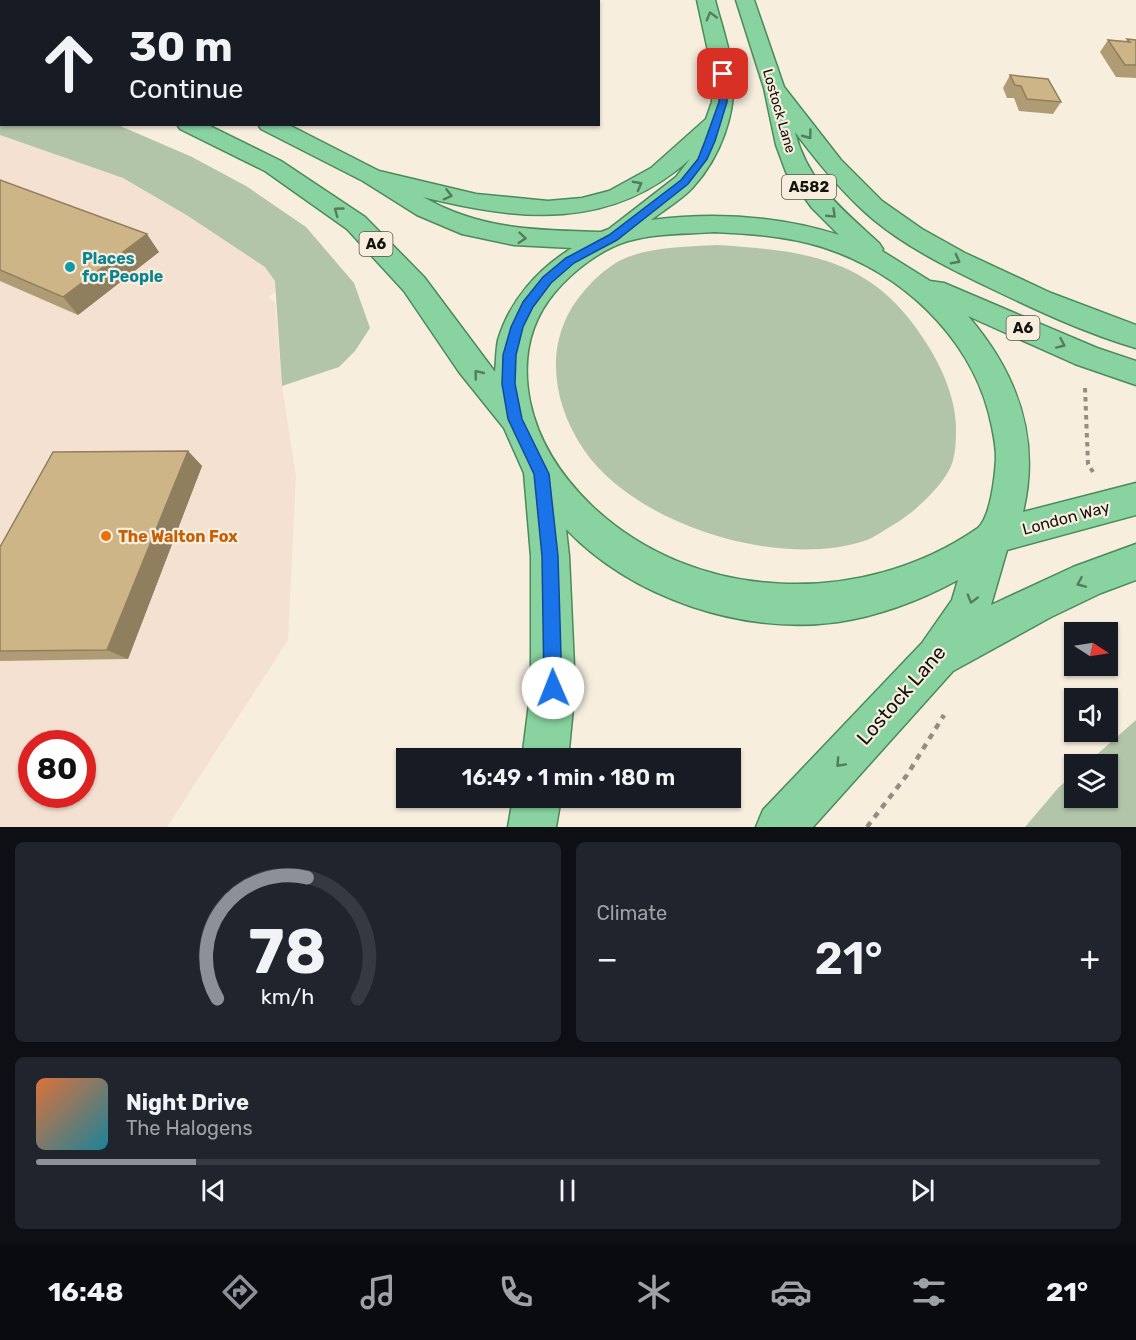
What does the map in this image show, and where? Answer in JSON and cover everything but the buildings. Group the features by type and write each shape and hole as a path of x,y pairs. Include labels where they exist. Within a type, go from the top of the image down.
{"highway":[{"path":"545,748 553,688 550,556 541,474 515,419 508,384 510,355 520,319 547,280 570,261 608,239 685,182 702,159 723,102 723,74 706,0"},
{"name":"Lostock Lane","path":"745,0 774,88 787,145 798,172 821,203 883,262"},
{"path":"774,88 811,139 849,183 900,227 955,260 1041,302 1136,337"},
{"path":"371,176 492,206 570,207 605,200 650,179 671,164 716,122"},
{"name":"A6","path":"192,126 273,166 356,224 414,284 470,364 515,419"},
{"path":"273,126 371,176 426,209 471,228 514,237 608,239 673,227 754,226 814,235 883,262 910,280"},
{"name":"Lostock Lane","path":"780,827 937,658 969,610 1011,485 1013,449 1005,409 987,367 961,326 937,301 910,280"},
{"name":"A6","path":"910,280 1086,356 1136,373"},
{"name":"London Way","path":"541,474 566,506 598,535 636,561 681,582 729,597 778,604 828,604 874,596 948,566 992,539 1124,502"},
{"path":"937,658 991,626 1068,589 1136,562"},
{"path":"532,827 535,808"}],"path":[{"path":"1086,356 1084,372 1088,464 1124,502"},
{"path":"867,827 907,775 948,709"}],"shaded area":[{"path":"0,135 123,178 290,281 268,297 275,302 282,386 296,477 288,640 167,827 0,827"}],"green space":[{"path":"0,126 120,126 192,157 246,186 306,227 354,283 370,328 355,351 339,367 282,386 275,281 265,267 188,216 123,178 0,135"},
{"path":"718,245 750,247 808,256 859,275 882,291 903,311 935,358 950,391 955,414 955,452 950,469 937,487 919,505 901,520 871,538 830,548 792,549 752,544 711,534 673,519 637,500 607,477 584,450 573,431 558,390 557,348 562,328 572,308 585,290 610,267 631,256 668,248"},
{"path":"1136,720 1136,827 1025,827 1064,783 1064,808 1118,808 1118,754 1097,754 1111,742 1118,742 1118,736"}],"place":[{"name":"Places for People","path":"70,267"},
{"name":"The Walton Fox","path":"106,536"}],"route":[{"path":"553,688 550,556 541,474 515,419 508,384 510,355 517,327 528,305 547,280 570,261 613,237 685,182 702,159 710,141 723,102 723,74"}]}
